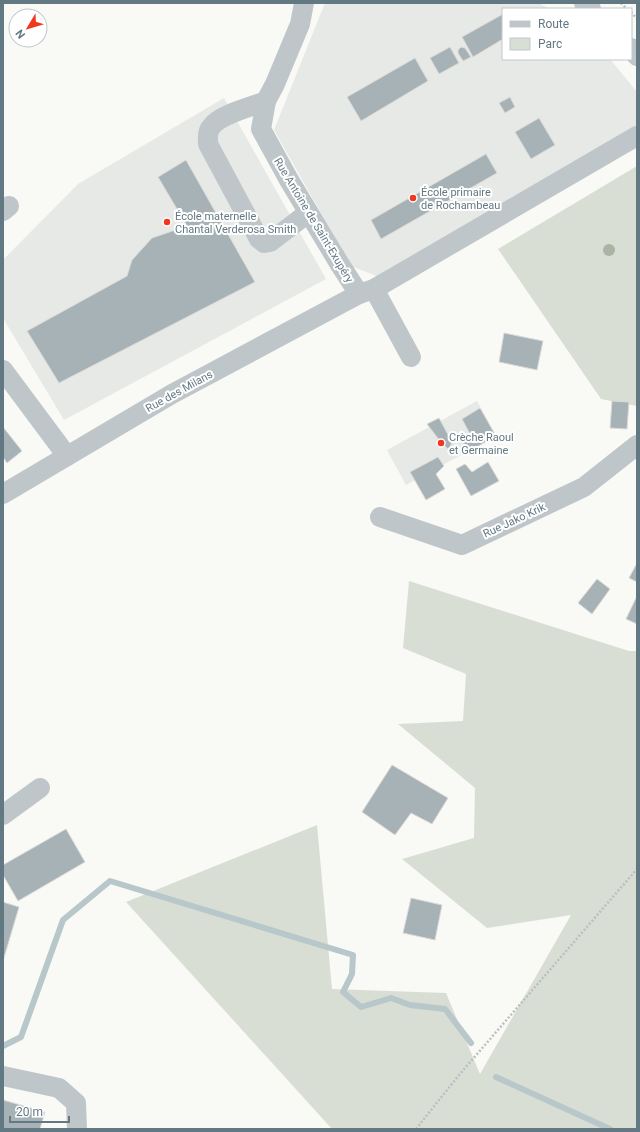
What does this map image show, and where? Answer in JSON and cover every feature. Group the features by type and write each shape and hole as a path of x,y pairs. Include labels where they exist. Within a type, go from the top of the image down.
{"street":[{"name":"Rue Antoine de Saint-Exupéry","path":"304,3 300,24 275,84 266,101 261,129 308,213 339,263 366,291 411,357"},
{"path":"266,101 220,118 211,126 208,135 208,144 259,239 264,243 270,242 308,213"},
{"path":"366,291 637,136"},
{"name":"Rue des Milans","path":"3,494 172,394 366,291"},
{"path":"3,370 67,456"},
{"name":"Rue Jako Krik","path":"380,517 462,545 584,487 637,445"},
{"path":"3,815 40,788"},
{"path":"3,1076 59,1088 76,1103 77,1129"}],"path":[{"path":"416,1129 459,1075 637,869"}],"shaded area":[{"name":"École primaire de Rochambeau","path":"325,3 538,3 548,8 502,8 502,60 611,60 637,92 637,126 379,277 351,266 274,130"},
{"name":"École maternelle Chantal Verderosa Smith","path":"224,98 326,279 64,420 3,318 3,260 78,184"},
{"name":"Crèche Raoul et Germaine","path":"477,401 496,436 406,485 387,450"}],"green space":[{"path":"637,166 637,406 601,399 498,249"},
{"path":"409,581 629,651 637,651 637,1129 332,1129 126,902 317,825 332,989 446,993 480,1074 571,915 487,928 402,859 474,838 475,788 398,724 463,721 466,674 403,648"}],"building":[{"path":"502,15 502,40 473,57 462,37"},
{"path":"450,47 459,63 439,74 430,58"},
{"path":"461,47 465,48 471,57 463,61 458,53 458,50"},
{"path":"415,58 428,81 361,121 347,97"},
{"path":"510,97 515,107 505,113 499,103"},
{"path":"539,118 555,145 531,159 515,132"},
{"path":"486,154 497,173 381,239 371,220"},
{"path":"186,160 255,282 59,383 27,331 127,276 132,260 152,238 187,226 158,177"},
{"path":"504,333 543,341 537,370 499,362"},
{"path":"612,401 629,402 627,429 610,428"},
{"path":"480,408 496,436 468,452 463,442 470,434 462,419"},
{"path":"439,418 452,442 449,450 427,424"},
{"path":"3,427 22,451 7,463 3,457"},
{"path":"438,457 444,466 436,474 445,489 426,500 410,472"},
{"path":"488,462 499,481 471,496 456,469 465,464 472,472"},
{"path":"637,563 637,582 629,578"},
{"path":"597,579 610,589 592,614 578,603"},
{"path":"636,598 637,599 637,624 626,619"},
{"path":"392,765 448,798 432,824 411,813 395,835 362,812"},
{"path":"66,829 85,862 18,901 3,875 3,865"},
{"path":"411,898 442,905 435,940 403,933"},
{"path":"3,902 19,907 3,961"},
{"path":"3,1100 45,1112 40,1129 3,1129"}],"waterway":[{"path":"3,1046 21,1037 63,920 110,881 353,955 352,974 343,992 361,1007 391,998 410,1005 445,1009 471,1043"},
{"path":"496,1077 610,1129"}],"place":[{"name":"École primaire de Rochambeau","path":"413,198"},
{"name":"École maternelle Chantal Verderosa Smith","path":"167,222"},
{"name":"Crèche Raoul et Germaine","path":"441,443"}]}
